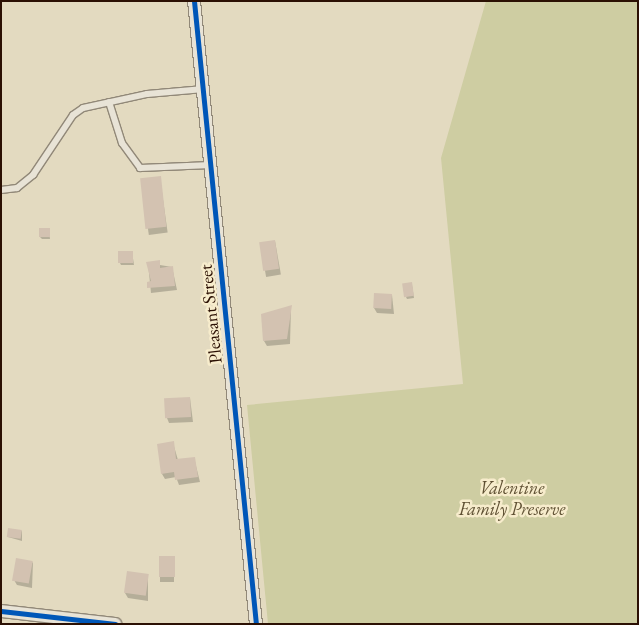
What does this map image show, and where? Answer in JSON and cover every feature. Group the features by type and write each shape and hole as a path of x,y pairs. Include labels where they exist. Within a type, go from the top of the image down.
{"street":[{"name":"Pleasant Street","path":"194,1 256,624"},
{"path":"1,611 116,624"}],"lane":[{"path":"1,190 17,188 33,175 73,115 109,102 204,90"},
{"path":"109,102 122,143 140,168 211,165"}],"green space":[{"name":"Valentine Family Preserve","path":"486,1 638,1 638,624 268,624 247,405 463,384 441,158"}],"building":[{"path":"161,176 166,227 145,229 140,178"},
{"path":"39,228 50,228 50,237 39,237"},
{"path":"275,240 279,269 263,271 259,242"},
{"path":"118,251 133,251 133,263 118,263"},
{"path":"160,260 160,268 173,266 175,286 147,288 147,282 151,281 146,262"},
{"path":"412,282 414,296 404,297 402,283"},
{"path":"374,293 392,294 391,309 373,308"},
{"path":"292,305 287,339 263,341 261,314"},
{"path":"190,397 191,417 165,418 164,398"},
{"path":"174,441 176,459 195,457 198,477 175,480 174,472 161,474 157,444"},
{"path":"8,528 22,530 21,539 7,537"},
{"path":"159,556 175,556 175,577 159,577"},
{"path":"16,558 33,561 29,584 12,581"},
{"path":"127,571 149,574 146,596 124,593"}],"cycle path":[{"path":"194,1 256,624"},
{"path":"1,611 115,624"}]}
